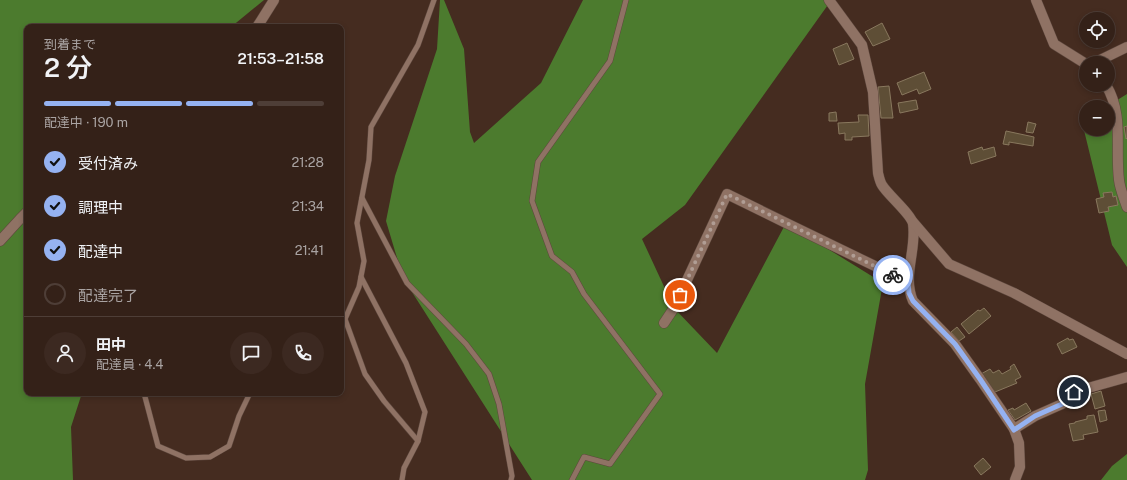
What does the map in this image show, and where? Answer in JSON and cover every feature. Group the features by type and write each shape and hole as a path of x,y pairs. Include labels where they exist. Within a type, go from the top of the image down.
{"street":[{"path":"259,24 274,0"},
{"path":"829,0 862,45 873,92 878,173 882,185 913,222 949,264 1014,293 1127,354"},
{"path":"1036,0 1054,44 1079,60"},
{"path":"1108,56 1127,47"},
{"path":"1109,92 1116,111 1118,128 1119,180 1127,207"},
{"path":"664,323 674,308 727,194 908,282"},
{"path":"0,241 24,215"},
{"path":"913,222 913,243 908,282 909,293 913,301 955,344 1014,430 1019,443 1020,467 1015,480"},
{"path":"1014,430 1035,416 1062,404 1074,392 1127,377"}],"lane":[{"path":"344,319 359,287 364,261 357,224 369,160 371,127 418,45 434,0"},
{"path":"572,480 584,457 610,464 660,394 584,294 572,272 552,256 532,201 538,162 610,61 626,0"},
{"path":"362,198 407,283 466,344 489,374 499,404 512,476 511,480"},
{"path":"361,277 406,363 425,412 418,441 404,468 402,480"},
{"path":"344,323 365,374 384,401 418,441"},
{"path":"145,396 158,446 186,458 210,457 229,446 239,416 249,396"}],"green space":[{"path":"0,0 264,0 235,24 24,24 24,396 81,396 71,427 73,480 0,480"},
{"path":"440,0 444,0 464,49 470,132 474,143 541,83 583,0 829,0 830,2 685,205 642,239 674,308 717,353 786,223 883,283 865,384 868,470 865,480 532,480 403,278 386,221 395,176 437,49"},
{"path":"1127,94 1127,267 1112,245 1085,136 1115,136 1115,101"},
{"path":"1127,454 1127,480 1101,480 1112,466"}],"building":[{"path":"882,23 890,39 873,46 865,32"},
{"path":"847,43 854,59 839,65 833,49"},
{"path":"924,72 931,89 919,94 917,89 902,95 897,83"},
{"path":"889,86 893,118 881,118 878,87"},
{"path":"916,100 918,109 900,113 898,103"},
{"path":"836,112 837,121 829,121 829,113"},
{"path":"858,115 868,115 869,136 852,137 852,140 845,140 845,133 839,134 838,123 859,122"},
{"path":"1028,122 1036,124 1033,133 1026,132"},
{"path":"1127,126 1127,138 1126,139 1124,127"},
{"path":"1006,131 1034,137 1033,146 1009,142 1009,145 1003,144"},
{"path":"982,147 983,150 994,147 996,156 971,164 968,152"},
{"path":"1112,192 1113,197 1116,196 1118,205 1108,207 1109,211 1099,213 1096,199 1104,197 1103,193"},
{"path":"984,308 991,316 969,334 961,324 978,310 980,311"},
{"path":"957,327 965,337 959,341 951,332"},
{"path":"1068,338 1069,340 1073,339 1077,347 1062,354 1057,344"},
{"path":"1014,364 1021,377 1015,380 1017,383 995,392 981,374 990,369 993,373 999,370 1002,374 1011,369 1010,367"},
{"path":"1101,391 1105,406 1095,409 1091,394"},
{"path":"1026,403 1031,411 1015,420 1008,410 1013,408 1014,410"},
{"path":"1105,410 1107,420 1100,422 1098,411"},
{"path":"1094,415 1098,432 1083,435 1084,439 1073,441 1069,424 1087,419 1087,416"},
{"path":"983,458 991,467 981,475 974,466"}],"way so far":[{"path":"680,295 727,194 893,275"}],"route":[{"path":"893,275 908,282 909,293 913,301 955,344 1014,430 1035,416 1062,404 1074,392"}]}
